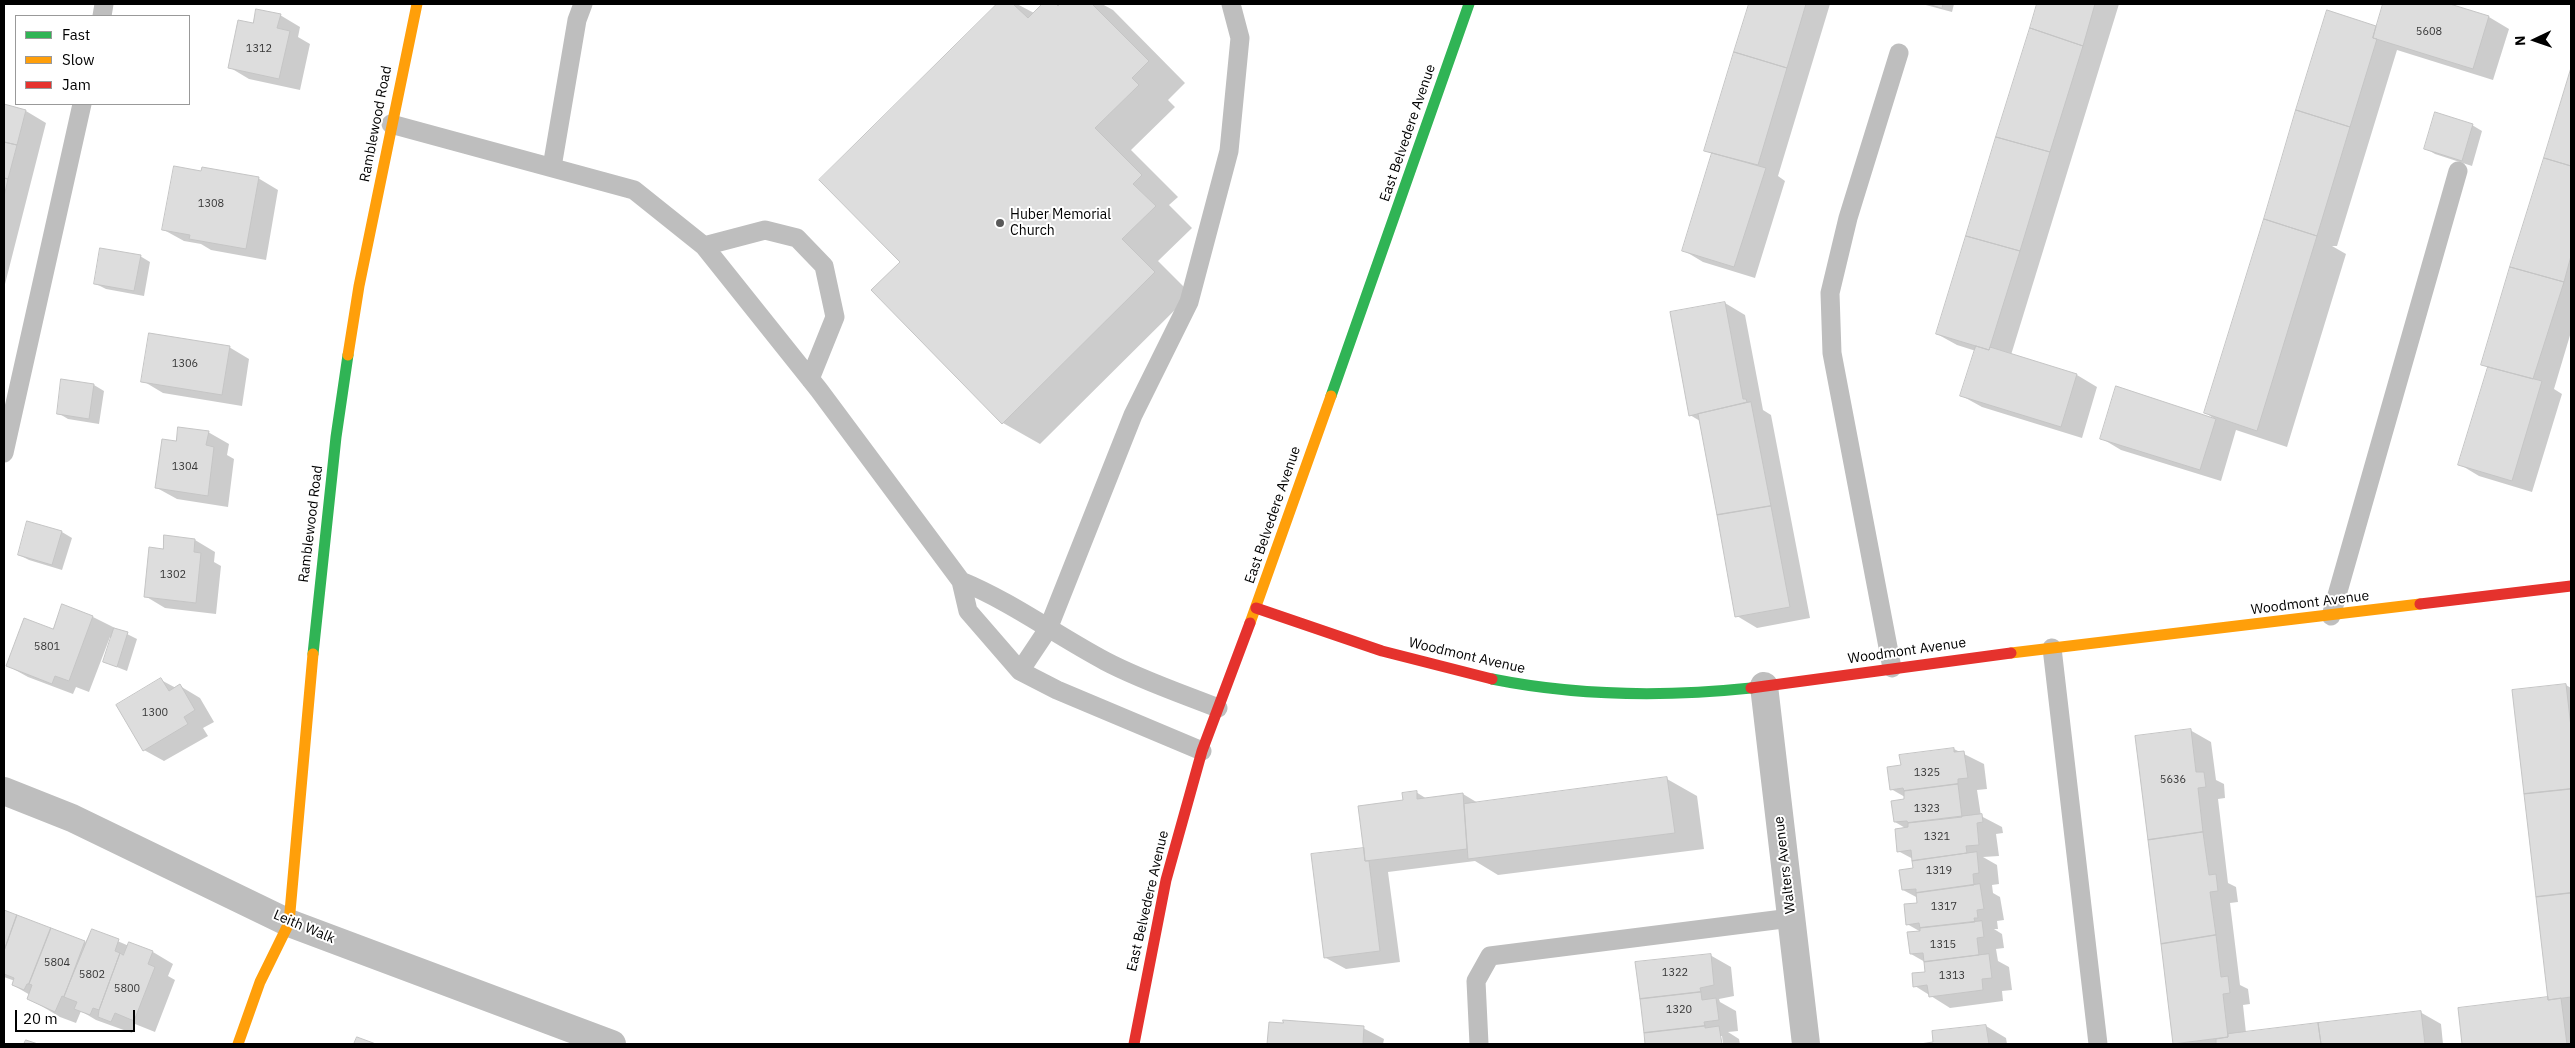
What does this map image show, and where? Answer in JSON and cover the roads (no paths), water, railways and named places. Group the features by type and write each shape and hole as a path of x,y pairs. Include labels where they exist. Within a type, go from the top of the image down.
{"street":[{"name":"Ramblewood Road","path":"238,1044 260,982 289,923 319,587 336,437 359,286 417,4"},
{"name":"East Belvedere Avenue","path":"1134,1044 1143,989 1166,880 1202,751 1256,608 1469,4"},
{"name":"Woodmont Avenue","path":"1256,608 1325,634 1424,664 1489,680 1541,687 1618,693 1666,694 1764,686 2052,648 2571,586"},
{"name":"Walters Avenue","path":"1764,686 1806,1044"},
{"name":"Leith Walk","path":"4,790 72,818 289,923 612,1044"}],"lane":[{"path":"552,167 577,20 583,4"},
{"path":"1020,671 1048,629 1133,415 1188,302 1229,151 1240,38 1231,4"},
{"path":"1892,668 1832,353 1830,293 1848,218 1899,53"},
{"path":"4,453 82,105"},
{"path":"391,124 634,190 704,246 810,379 962,580 968,611 1020,671 1057,690 1202,751"},
{"path":"2332,616 2458,171"},
{"path":"704,246 764,230 798,238 824,266 835,317 810,379"},
{"path":"962,580 995,595 1048,629 1105,661 1143,679 1218,708"},
{"path":"2052,648 2098,1044"},
{"path":"1479,1044 1476,981 1490,956 1791,918"}],"place":[{"name":"Huber Memorial Church","path":"1000,223"}]}
